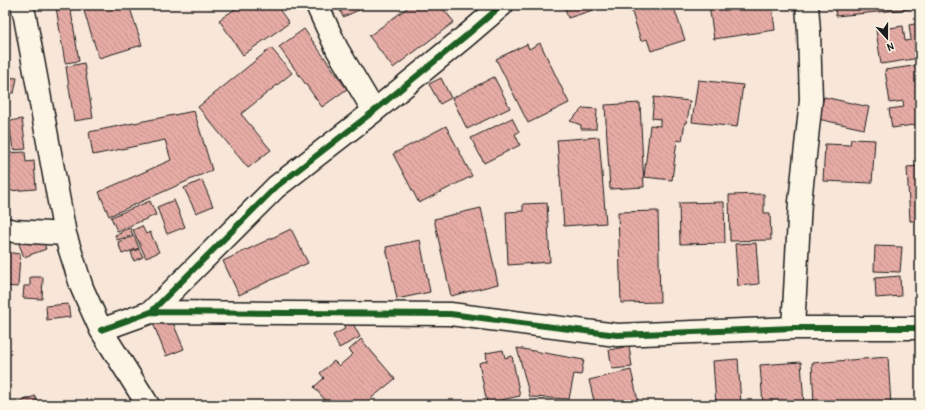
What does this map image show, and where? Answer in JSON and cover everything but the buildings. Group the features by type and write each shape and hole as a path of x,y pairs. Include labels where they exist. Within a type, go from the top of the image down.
{"street":[{"path":"317,5 337,49 374,111"},
{"path":"151,312 276,187 374,111 502,5"},
{"path":"793,328 800,202 811,100 807,5"},
{"path":"5,10 24,11 65,234 82,288 101,330 148,405"},
{"path":"5,229 14,231 65,234"},
{"path":"101,330 151,312 450,314 617,335 793,328 920,328"}],"cycle path":[{"path":"151,312 276,187 374,111 502,5"},
{"path":"101,330 151,312 450,314 617,335 793,328 920,328"}]}
